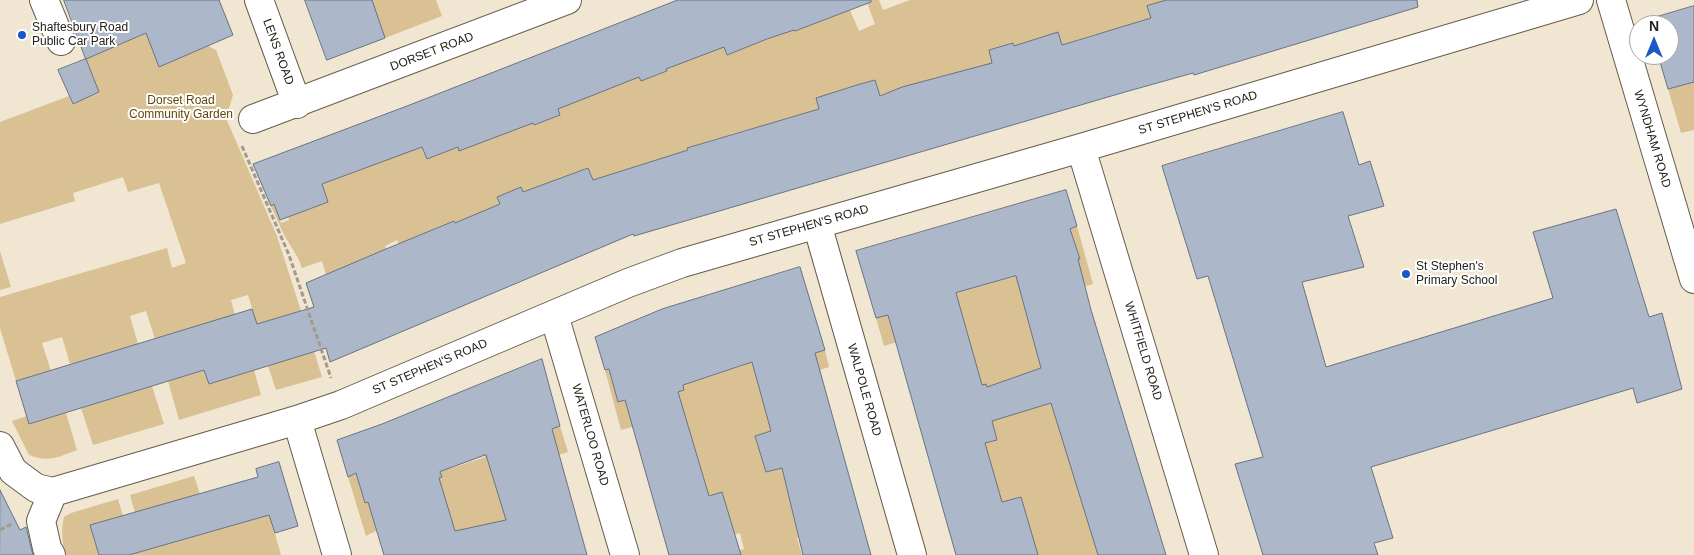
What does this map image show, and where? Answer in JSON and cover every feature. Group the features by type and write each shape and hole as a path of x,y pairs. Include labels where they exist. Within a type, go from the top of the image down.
{"street":[{"path":"44,0 61,41"},
{"name":"LENS ROAD","path":"259,0 297,104"},
{"name":"ST STEPHEN'S ROAD","path":"53,492 297,420 341,405 628,282 682,263 1081,148 1579,0"},
{"name":"WYNDHAM ROAD","path":"1610,0 1694,279"},
{"name":"DORSET ROAD","path":"253,119 297,104 550,3"},
{"name":"WHITFIELD ROAD","path":"1081,148 1204,555"},
{"name":"WALPOLE ROAD","path":"817,224 912,555"},
{"name":"WATERLOO ROAD","path":"554,315 625,555"},
{"path":"297,420 337,555"},
{"path":"0,446 12,471 36,488 53,492 41,520 47,548 51,555"}],"path":[{"path":"253,119 236,125 245,153 289,255 341,405"}],"green space":[{"name":"Dorset Road Community Garden","path":"147,0 159,67 208,46 216,50 233,95 226,118 277,236 301,311 257,324 248,295 231,300 239,330 196,343 191,328 155,339 146,311 130,316 138,344 70,364 62,337 42,343 51,371 16,381 0,328 0,297 167,248 172,268 186,263 159,183 128,192 123,177 73,193 75,201 0,224 0,122 69,96 72,104 99,93 86,59"},
{"path":"367,0 436,0 442,16 385,38"},
{"path":"705,0 727,55 781,34 784,3 795,31 850,10 859,31 875,24 866,0 879,0 883,10 910,0 1194,0 1156,3 1148,6 1151,18 1113,30 1104,60 1095,34 1062,45 1058,33 1014,46 1013,43 989,51 992,61 1008,87 985,65 955,74 950,104 941,76 880,96 875,80 836,91 828,141 794,116 775,122 784,155 771,158 762,126 731,134 740,165 727,169 718,138 687,148 695,175 684,180 676,154 593,180 587,168 543,185 526,205 521,187 497,197 500,204 460,233 454,221 430,231 405,257 397,240 385,246 387,252 326,275 322,261 302,268 271,206 274,204 281,223 289,220 288,217 328,202 322,184 422,146 427,159 531,119 534,125 560,115 558,109 634,64 641,81 666,72"},
{"path":"1694,54 1694,130 1681,133 1668,89 1686,84"},
{"path":"1077,226 1093,284 1023,304 1027,317 1053,309 1055,320 1030,327 1041,368 1037,407 1078,395 1098,555 1030,555 1029,526 1021,497 984,507 965,449 997,439 964,322 884,346 876,318 940,297 1080,259 1070,229"},
{"path":"0,251 11,287 0,290"},
{"path":"734,335 799,357 825,350 829,367 790,380 771,431 755,436 766,472 811,459 812,464 783,473 788,493 819,532 797,538 802,555 725,555 744,549 740,533 720,538 722,492 708,496 683,413 621,430 605,370 609,369 619,402 636,396 661,396 684,390 683,385 742,366"},
{"path":"314,351 322,377 276,390 268,366"},
{"path":"204,370 209,384 254,370 261,395 179,420 168,381"},
{"path":"152,386 164,424 93,445 81,408"},
{"path":"66,413 77,450 48,459 29,455 12,421 27,416 30,424"},
{"path":"560,426 568,452 492,475 504,512 534,503 517,555 455,531 446,503 366,536 348,477 356,473 365,503 441,477 432,444 449,469 485,457 476,427 545,432"},
{"path":"194,476 200,494 135,513 130,495"},
{"path":"118,499 123,516 90,525 99,555 66,555 62,536 64,517 71,513"},
{"path":"266,503 281,555 129,555 255,519"}],"building":[{"path":"64,0 219,0 233,35 159,67 146,33 86,59"},
{"path":"305,0 372,0 385,38 327,60"},
{"path":"678,0 871,0 871,2 727,55 724,47 666,69 667,71 641,81 639,77 558,109 560,115 534,125 533,123 459,151 458,147 427,159 422,147 322,184 328,202 280,220 274,204 271,206 253,164"},
{"path":"1167,0 1417,0 1418,7 1194,75 1193,73 1125,92 634,236 633,234 330,362 326,348 209,384 204,370 29,424 16,381 252,309 257,324 314,307 306,283 454,221 455,223 500,204 497,197 521,187 523,192 588,168 593,180 688,150 687,148 819,109 816,98 875,80 880,96 902,87 992,63 989,50 1013,43 1014,46 1058,32 1062,45 1151,18 1147,6"},
{"path":"1694,6 1694,82 1668,89 1661,65 1679,65 1679,15 1664,15"},
{"path":"86,59 99,92 73,104 58,70"},
{"path":"1343,112 1359,165 1370,161 1384,206 1348,216 1364,267 1302,282 1326,367 1553,298 1533,232 1616,209 1649,317 1662,313 1682,389 1637,403 1633,388 1371,467 1393,538 1374,543 1378,555 1263,555 1235,464 1263,457 1208,276 1197,279 1162,166"},
{"path":"1066,190 1077,226 1070,229 1080,259 1078,259 1091,310 1166,555 1098,555 1051,403 992,421 997,440 985,443 1002,502 1021,497 1038,555 956,555 888,315 876,318 856,251","holes":["1016,276 1041,368 987,387 986,384 982,385 956,293"]},
{"path":"800,267 825,350 815,353 871,555 803,555 782,468 766,472 755,436 771,431 752,362 683,385 684,390 678,392 709,496 722,492 741,555 669,555 625,400 618,402 609,369 605,370 595,337 662,309"},
{"path":"542,359 560,426 552,429 587,555 384,555 368,502 365,503 356,473 348,477 337,440 382,424","holes":["486,455 506,520 455,531 439,478 442,477 440,472"]},
{"path":"279,462 298,526 275,533 269,515 129,555 99,555 90,525 258,477 256,469"},
{"path":"0,490 20,530 26,527 33,555 0,555"}],"place":[{"name":"Shaftesbury Road Public Car Park","path":"22,35"},
{"name":"St Stephen's Primary School","path":"1406,274"}]}
